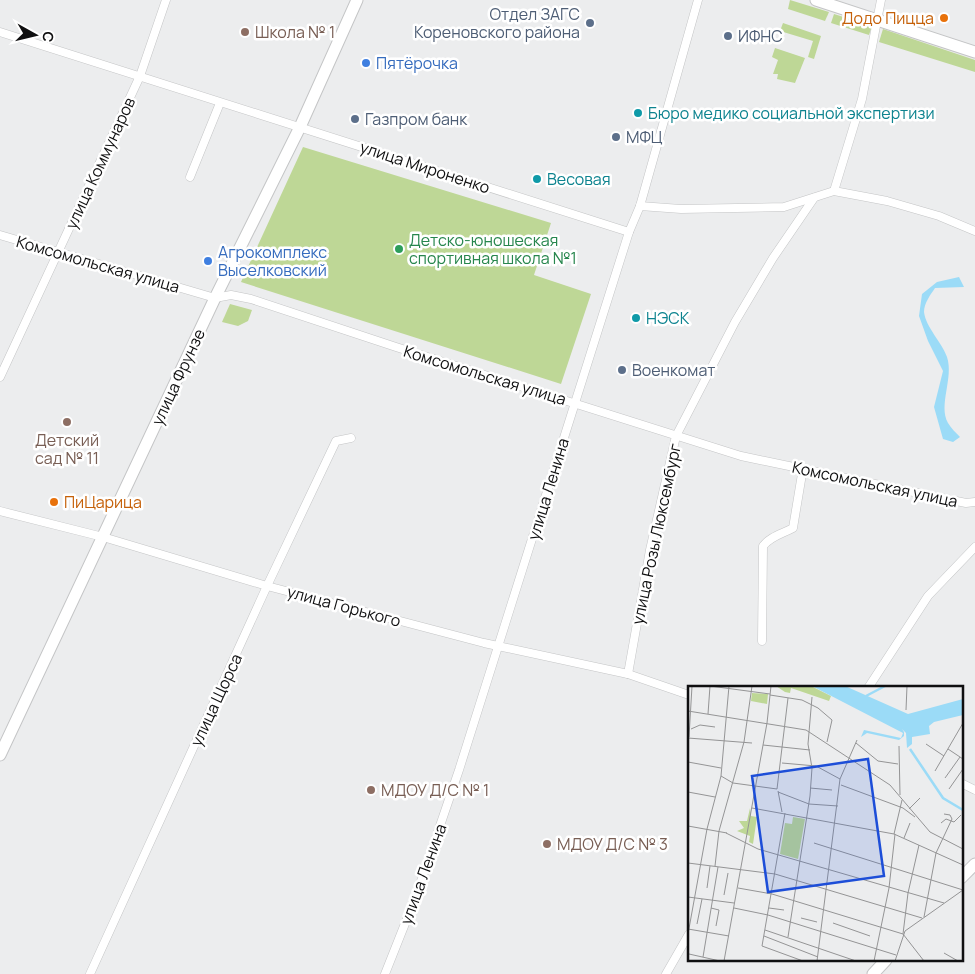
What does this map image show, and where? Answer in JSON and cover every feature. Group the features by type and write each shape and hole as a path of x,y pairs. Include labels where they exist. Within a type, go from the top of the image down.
{"main road":[{"name":"улица Фрунзе","path":"0,755 215,298 300,126 357,0"},
{"path":"816,0 975,52"},
{"path":"962,877 975,864"},
{"path":"873,974 884,962"}],"street":[{"name":"улица Коммунаров","path":"0,377 140,76 166,0"},
{"name":"улица Ленина","path":"385,974 416,896 459,770 628,232 640,206 698,0"},
{"path":"834,191 862,99 868,50 881,0"},
{"name":"улица Мироненко","path":"0,32 628,232"},
{"path":"190,176 220,103"},
{"path":"640,206 681,209 784,206 834,191 887,201 939,216 975,230"},
{"name":"улица Розы Люксембург","path":"628,674 650,550 676,436 735,322 772,258 814,198"},
{"name":"Комсомольская улица","path":"0,235 215,298 231,295 251,299 385,344 741,456 966,503 975,502"},
{"name":"улица Щорса","path":"90,974 267,586 336,441 351,438"},
{"path":"762,641 763,546 770,538 793,528 803,468"},
{"name":"улица Горького","path":"0,510 103,537 267,586 474,641 628,674 652,684 688,695"},
{"path":"869,686 928,596 975,547"},
{"path":"962,783 975,790"},
{"path":"666,974 688,936"}],"green space":[{"path":"790,0 829,12 825,21 788,9"},
{"path":"834,14 872,26 869,35 831,23"},
{"path":"783,23 821,36 814,59 808,57 813,41 780,31"},
{"path":"883,29 975,60 975,72 879,42"},
{"path":"775,48 805,58 795,83 777,79 778,74 773,74 778,60 772,57"},
{"name":"Детско-юношеская спортивная школа №1","path":"303,147 551,223 534,275 591,294 561,384 241,282"},
{"path":"230,304 252,310 248,321 238,326 222,322"}],"water":[{"path":"959,277 964,287 935,288 924,309 925,318 942,346 949,365 945,416 949,425 960,437 953,442 943,439 934,407 943,371 928,341 919,316 922,294 937,282"}],"place":[{"name":"Додо Пицца","path":"944,18"},
{"name":"Отдел ЗАГС Кореновского района","path":"590,23"},
{"name":"Школа № 1","path":"245,32"},
{"name":"ИФНС","path":"728,36"},
{"name":"Пятёрочка","path":"366,63"},
{"name":"Бюро медико социальной экспертизи","path":"638,113"},
{"name":"Газпром банк","path":"355,119"},
{"name":"МФЦ","path":"616,137"},
{"name":"Весовая","path":"537,179"},
{"name":"Детско-юношеская спортивная школа №1","path":"399,249"},
{"name":"Агрокомплекс Выселковский","path":"208,261"},
{"name":"НЭСК","path":"636,318"},
{"name":"Военкомат","path":"622,370"},
{"name":"Детский сад № 11","path":"67,422"},
{"name":"ПиЦарица","path":"54,502"},
{"name":"МДОУ Д/С № 1","path":"371,790"},
{"name":"МДОУ Д/С № 3","path":"547,844"}]}
